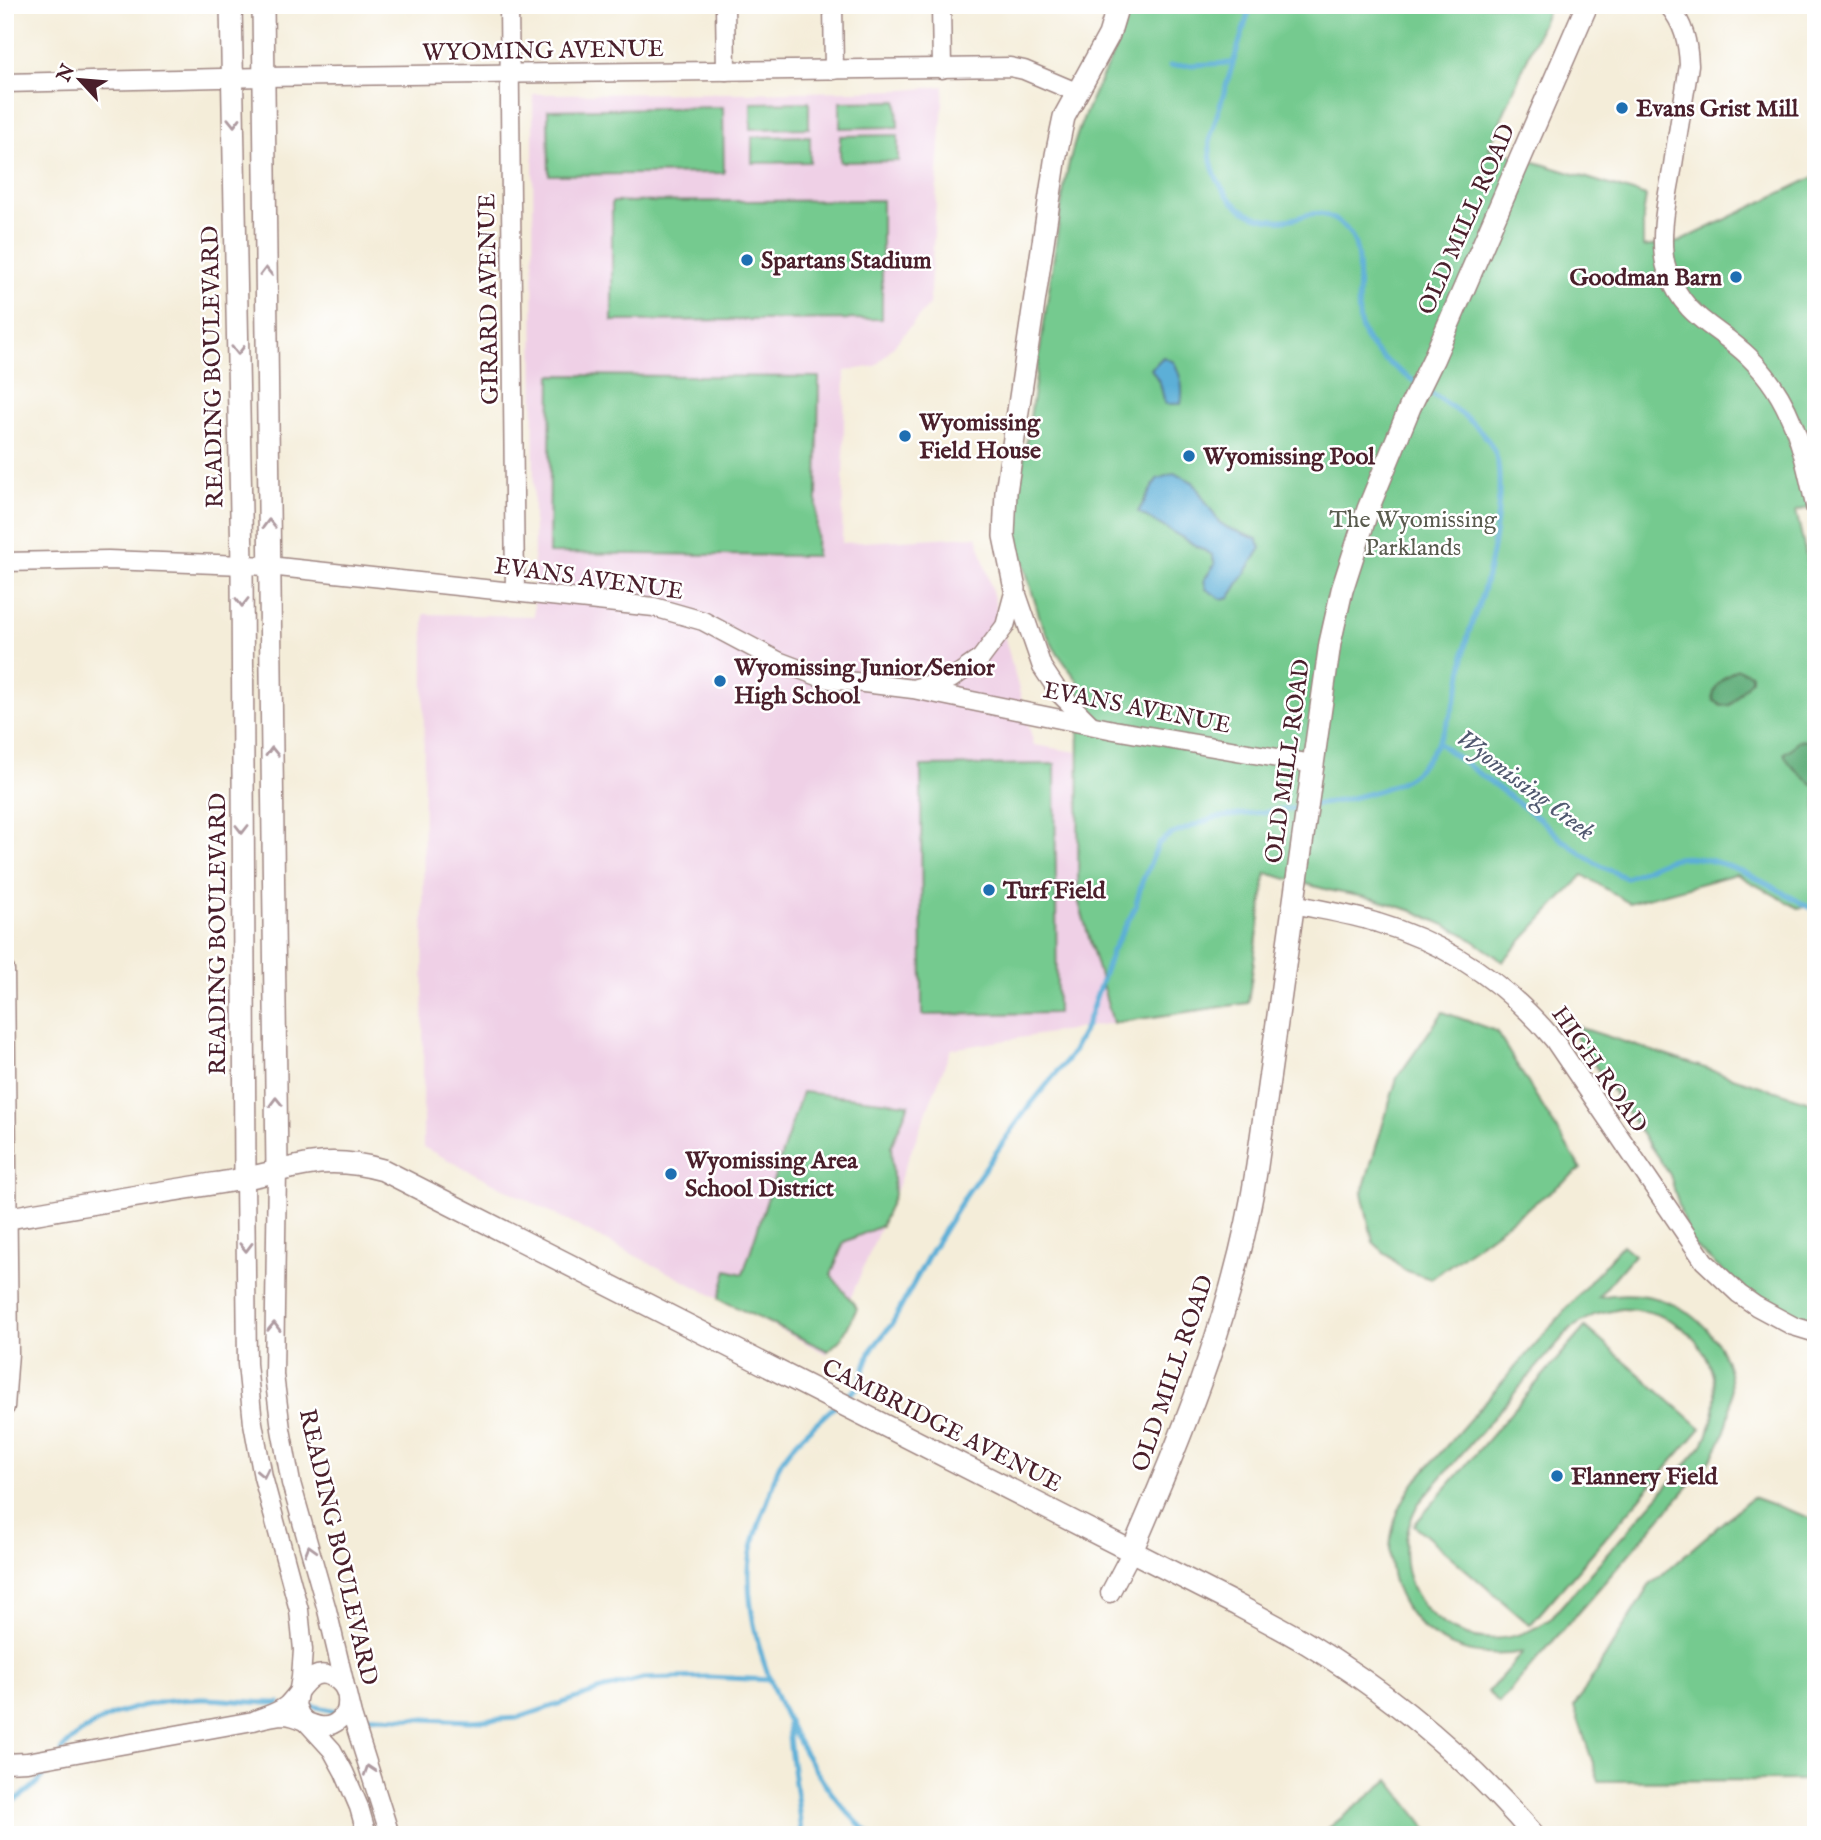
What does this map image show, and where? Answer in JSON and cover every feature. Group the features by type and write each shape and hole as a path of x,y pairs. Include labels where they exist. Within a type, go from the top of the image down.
{"street":[{"name":"READING BOULEVARD","path":"231,5 242,565 247,1364 253,1423 263,1477 299,1610 303,1650 298,1710 332,1751 344,1772 367,1835"},
{"name":"READING BOULEVARD","path":"263,5 277,1170 274,1375 291,1483 327,1610 347,1695 390,1835"},
{"name":"GIRARD AVENUE","path":"509,5 515,592"},
{"path":"725,5 726,71"},
{"path":"833,5 834,69"},
{"path":"941,5 942,69"},
{"path":"1090,724 1060,694 1042,667 1015,589 1004,536 1006,492 1064,117 1109,35 1118,5"},
{"name":"OLD MILL ROAD","path":"1132,1551 1190,1414 1213,1350 1237,1268 1253,1193 1325,672 1342,590 1368,509 1412,401 1433,360 1587,5"},
{"path":"1668,5 1688,40 1689,65 1664,219 1666,268 1690,309 1707,326 1749,357 1778,394 1800,439 1816,510"},
{"name":"WYOMING AVENUE","path":"5,83 264,77 1017,68 1076,92"},
{"name":"EVANS AVENUE","path":"5,562 108,560 269,566 654,607 684,614 717,628 800,671 848,682 913,689 1313,764"},
{"path":"913,689 951,679 981,658 1005,626 1015,589"},
{"name":"HIGH ROAD","path":"1294,904 1376,922 1419,937 1452,953 1500,985 1529,1011 1554,1040 1689,1241 1710,1267 1756,1306 1793,1326 1816,1333"},
{"path":"5,970 9,1353 5,1407"},
{"name":"CAMBRIDGE AVENUE","path":"7,1219 245,1178 306,1163 357,1163 383,1170 1132,1551 1301,1640 1358,1677 1424,1727 1460,1759 1534,1835"},
{"path":"1110,1593 1132,1551"},
{"path":"5,1763 27,1762 253,1721 286,1715 323,1727 337,1722 346,1710 347,1695 340,1683 321,1675 306,1681 277,1712 253,1721"}],"shaded area":[{"name":"Wyomissing Junior/Senior High School","path":"944,86 929,305 876,366 845,371 842,543 977,536 1034,745 1077,752 1078,899 1113,1023 951,1049 894,1195 827,1354 423,1147 424,614 534,616 533,94 906,90"}],"green space":[{"name":"The Wyomissing Parklands","path":"1130,5 1550,5 1489,148 1646,196 1643,247 1679,242 1816,176 1816,506 1796,511 1816,600 1816,905 1798,908 1736,874 1629,903 1583,875 1503,961 1462,933 1416,912 1375,899 1332,891 1266,873 1248,1003 1113,1023 1078,899 1079,683 1054,648 1041,622 1018,545 1016,512 1067,172 1079,129 1116,47"},
{"path":"897,101 898,127 840,128 840,102"},
{"path":"809,102 809,128 751,129 751,103"},
{"path":"723,107 724,173 549,175 548,110"},
{"path":"898,135 898,161 840,162 840,136"},
{"path":"810,136 810,162 752,163 752,137"},
{"name":"Spartans Stadium","path":"882,200 882,319 612,321 612,202"},
{"path":"551,375 819,377 816,556 549,553"},
{"path":"1738,669 1751,674 1751,680 1730,705 1721,706 1713,700 1717,685"},
{"path":"1797,741 1810,743 1816,761 1816,787 1793,767 1784,753"},
{"name":"Turf Field","path":"1055,764 1057,1013 922,1015 921,766"},
{"path":"1443,1012 1496,1031 1581,1169 1431,1279 1404,1270 1373,1242 1362,1193 1397,1078"},
{"path":"1566,1023 1816,1104 1816,1333 1773,1316 1689,1241 1670,1175"},
{"path":"802,1092 909,1104 891,1146 894,1195 881,1226 844,1242 831,1275 857,1308 842,1338 828,1351 719,1299 727,1270 743,1274"},
{"path":"1622,1245 1634,1255 1598,1297 1636,1295 1669,1302 1696,1318 1716,1341 1728,1369 1731,1400 1724,1433 1706,1466 1499,1703 1488,1692 1523,1652 1486,1654 1453,1646 1426,1630 1406,1607 1393,1579 1390,1548 1397,1515 1415,1482","holes":["1621,1309 1648,1312 1671,1320 1689,1334 1703,1352 1712,1372 1715,1395 1712,1420 1703,1445 1550,1619 1519,1635 1488,1639 1459,1632 1435,1617 1417,1595 1407,1568 1406,1537 1418,1504 1570,1329 1594,1315"]},
{"name":"Flannery Field","path":"1585,1327 1701,1428 1530,1625 1414,1525"},
{"path":"1752,1497 1816,1520 1816,1780 1599,1781 1574,1707 1649,1586"},
{"path":"1389,1780 1432,1835 1320,1835"}],"water":[{"path":"1163,357 1174,362 1178,372 1182,387 1181,404 1165,404 1160,383 1151,369"},
{"path":"1175,473 1193,482 1219,522 1257,539 1261,548 1230,597 1221,599 1206,589 1204,580 1215,564 1212,555 1138,512 1157,479"}],"waterway":[{"name":"Wyomissing Creek","path":"1251,5 1210,138 1210,153 1218,181 1235,204 1260,218 1285,220 1314,213 1330,217 1341,224 1355,245 1359,273 1359,317 1366,339 1392,366 1415,382"},
{"path":"1170,66 1231,63"},
{"name":"Wyomissing Creek","path":"1313,805 1381,790 1414,773 1423,764 1443,732 1460,684 1465,647 1483,591 1494,544 1499,468 1492,447 1477,427 1426,390"},
{"name":"Wyomissing Creek","path":"1438,743 1541,820 1561,839 1595,863 1626,878 1671,859 1688,857 1707,860 1746,873 1816,911"},
{"path":"845,1398 858,1387 871,1350 892,1324 931,1251 965,1196 1026,1110 1071,1055 1086,1026 1112,951 1135,908 1142,882 1159,843 1170,835 1214,818 1304,807"},
{"path":"835,1406 797,1441 778,1467 751,1551 751,1605 769,1678 784,1715 824,1783 847,1812 871,1835"},
{"path":"357,1716 470,1721 517,1718 643,1679 707,1677 771,1680"},
{"path":"61,1751 91,1726 126,1710 146,1705 203,1699 279,1703"},
{"path":"299,1703 341,1712"},
{"path":"788,1724 801,1835"},
{"path":"5,1806 32,1787 53,1762"}],"place":[{"name":"Evans Grist Mill","path":"1622,108"},
{"name":"Spartans Stadium","path":"747,260"},
{"name":"Goodman Barn","path":"1736,277"},
{"name":"Wyomissing Field House","path":"905,436"},
{"name":"Wyomissing Pool","path":"1189,456"},
{"name":"Wyomissing Junior/Senior High School","path":"720,681"},
{"name":"Turf Field","path":"989,890"},
{"name":"Wyomissing Area School District","path":"671,1174"},
{"name":"Flannery Field","path":"1557,1476"}]}
